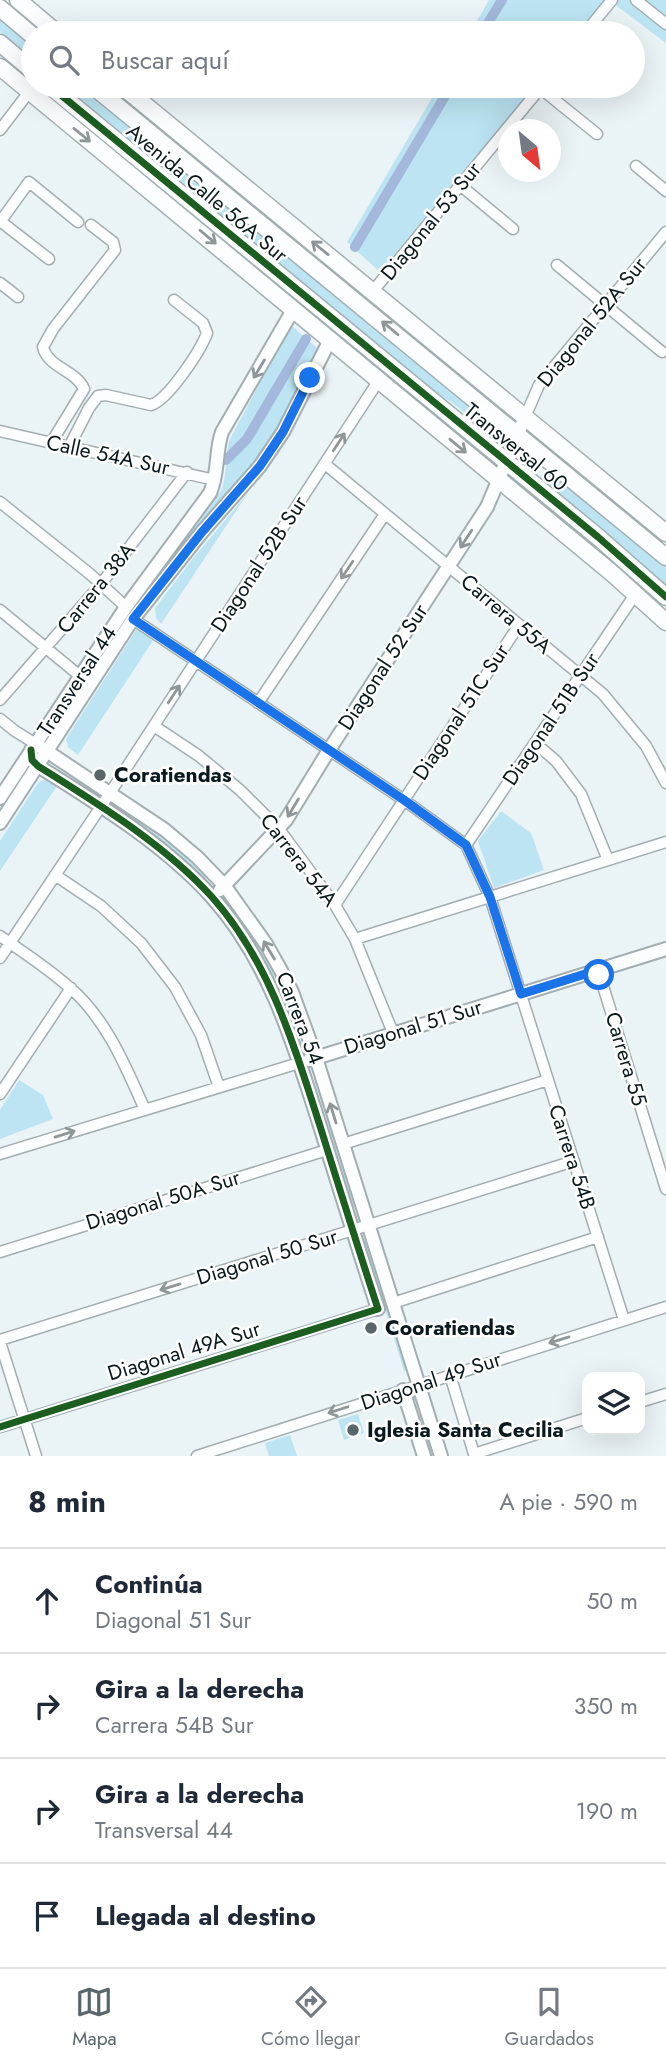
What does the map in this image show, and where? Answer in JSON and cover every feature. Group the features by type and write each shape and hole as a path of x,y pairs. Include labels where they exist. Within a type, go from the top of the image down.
{"highway":[{"path":"18,0 43,21"},
{"path":"0,8 21,26"},
{"path":"0,43 21,61"},
{"name":"Avenida Calle 56A Sur","path":"0,67 21,85"},
{"name":"Avenida Calle 56A Sur","path":"36,98 330,340"},
{"name":"Avenida Calle 56A Sur","path":"65,98 342,327"},
{"name":"Avenida Calle 56A Sur","path":"108,98 361,305"},
{"name":"Avenida Calle 56A Sur","path":"137,98 373,291"},
{"path":"170,125 206,178"},
{"path":"155,193 202,211"},
{"name":"Transversal 60","path":"373,291 665,529"},
{"name":"Transversal 60","path":"361,305 662,552"},
{"name":"Transversal 60","path":"342,327 598,537 666,597"},
{"name":"Transversal 60","path":"330,340 636,593 666,622"},
{"path":"412,347 469,371"},
{"path":"401,375 426,419"},
{"path":"558,528 598,537"}],"street":[{"path":"595,21 612,0"},
{"path":"636,0 666,24"},
{"path":"0,130 24,98"},
{"name":"Diagonal 53 Sur","path":"373,291 532,98"},
{"path":"554,98 597,134"},
{"path":"636,166 666,191"},
{"path":"49,259 0,222 29,182 78,222"},
{"path":"460,185 513,229"},
{"path":"51,443 84,389 79,379 55,364 45,354 43,346 115,250 113,242 91,225"},
{"name":"Diagonal 52A Sur","path":"525,417 539,385 666,232"},
{"path":"556,265 662,352"},
{"path":"0,283 18,297"},
{"path":"69,447 98,396 106,395 151,405 163,399 177,382 207,333 203,323 174,300"},
{"name":"Transversal 44","path":"0,798 126,607 209,493 215,480 222,432 293,310"},
{"name":"Transversal 44","path":"0,823 133,619 202,532 260,466 283,432 330,340"},
{"name":"Diagonal 52B Sur","path":"0,958 379,380"},
{"name":"Diagonal 52 Sur","path":"212,897 279,829 487,507 525,417"},
{"name":"Calle 54A Sur","path":"0,431 215,480"},
{"name":"Carrera 55A","path":"325,464 603,694 646,746 666,783"},
{"name":"Carrera 38A","path":"0,700 101,584 187,472"},
{"path":"0,502 126,607"},
{"path":"258,703 385,514"},
{"name":"Diagonal 51B Sur","path":"466,845 636,593"},
{"path":"0,610 79,676"},
{"path":"133,619 404,800 466,845"},
{"name":"Diagonal 51C Sur","path":"335,905 519,625"},
{"path":"0,719 34,747 32,760 38,766"},
{"name":"Carrera 54A","path":"154,726 199,756 279,829 335,905 355,940 394,1033"},
{"path":"535,743 556,761 580,794 608,860"},
{"name":"Carrera 54","path":"34,747 47,751 165,830 197,857 224,885 266,944 292,992 316,1058 441,1456"},
{"name":"Carrera 54","path":"38,766 153,843 183,868 212,897 255,956 276,998 299,1063 378,1309"},
{"path":"355,940 666,842"},
{"name":"Carrera 54B","path":"466,845 490,897 624,1320"},
{"path":"55,875 101,906 150,954 175,987 201,1035 219,1087"},
{"path":"0,936 71,988 100,1022 123,1060 145,1110"},
{"name":"Diagonal 51 Sur","path":"0,1154 666,949"},
{"name":"Carrera 55","path":"598,970 666,1189"},
{"path":"0,1094 71,988"},
{"path":"343,1144 548,1080"},
{"name":"Diagonal 50A Sur","path":"0,1252 327,1150"},
{"name":"Diagonal 50 Sur","path":"0,1341 573,1161"},
{"path":"393,1303 598,1237"},
{"name":"Diagonal 49 Sur","path":"197,1456 666,1307"},
{"name":"Diagonal 49A Sur","path":"0,1427 378,1309"},
{"path":"0,1341 36,1456"},
{"path":"450,1375 474,1454 582,1420"},
{"path":"403,1390 424,1456"},
{"path":"645,1400 666,1394"}],"shaded area":[{"path":"489,0 606,0 588,21 477,21"},
{"path":"609,0 666,0 666,43 645,27 645,21 637,21"},
{"path":"0,16 21,33 21,49 0,32"},
{"path":"77,98 101,98 497,425 494,437 454,404 420,382"},
{"path":"432,98 524,98 507,119 498,119 498,129 380,272 347,242"},
{"path":"291,325 318,349 276,431 260,456 169,564 167,562 221,491 230,439"},
{"path":"544,471 609,517 666,565 666,587 538,480"},
{"path":"248,493 161,624 156,618 155,608"},
{"path":"138,627 154,639 78,755 68,747 66,739"},
{"path":"43,780 57,786 0,871 0,841 38,783"},
{"path":"116,805 175,847 207,876 205,879 161,840 114,808"},
{"path":"501,811 531,833 544,870 494,888 478,841"},
{"path":"234,910 255,939 282,986 302,1036 299,1037 270,972 231,911"},
{"path":"19,1080 43,1095 53,1119 0,1139 0,1110"},
{"path":"318,1080 358,1209 353,1206 315,1082"},
{"path":"367,1239 408,1370 404,1371 364,1240"},
{"path":"358,1414 364,1433 344,1440 338,1420"},
{"path":"290,1435 297,1456 269,1456 265,1443"}],"waterway":[{"path":"489,21 502,0"},
{"path":"355,247 444,98"},
{"path":"226,460 247,439 306,339"}],"cycle path":[{"path":"65,98 598,537 666,597"},
{"path":"0,1427 378,1309 290,1035 250,949 232,922 193,877 129,826 38,766 32,760 31,750"}],"place":[{"name":"Coratiendas","path":"100,775"},
{"name":"Cooratiendas","path":"371,1328"},
{"name":"Iglesia Santa Cecilia","path":"353,1430"}],"route":[{"path":"310,378 283,432 260,466 202,532 133,619 404,800 466,845 490,897 521,994 598,970 599,975"}]}
